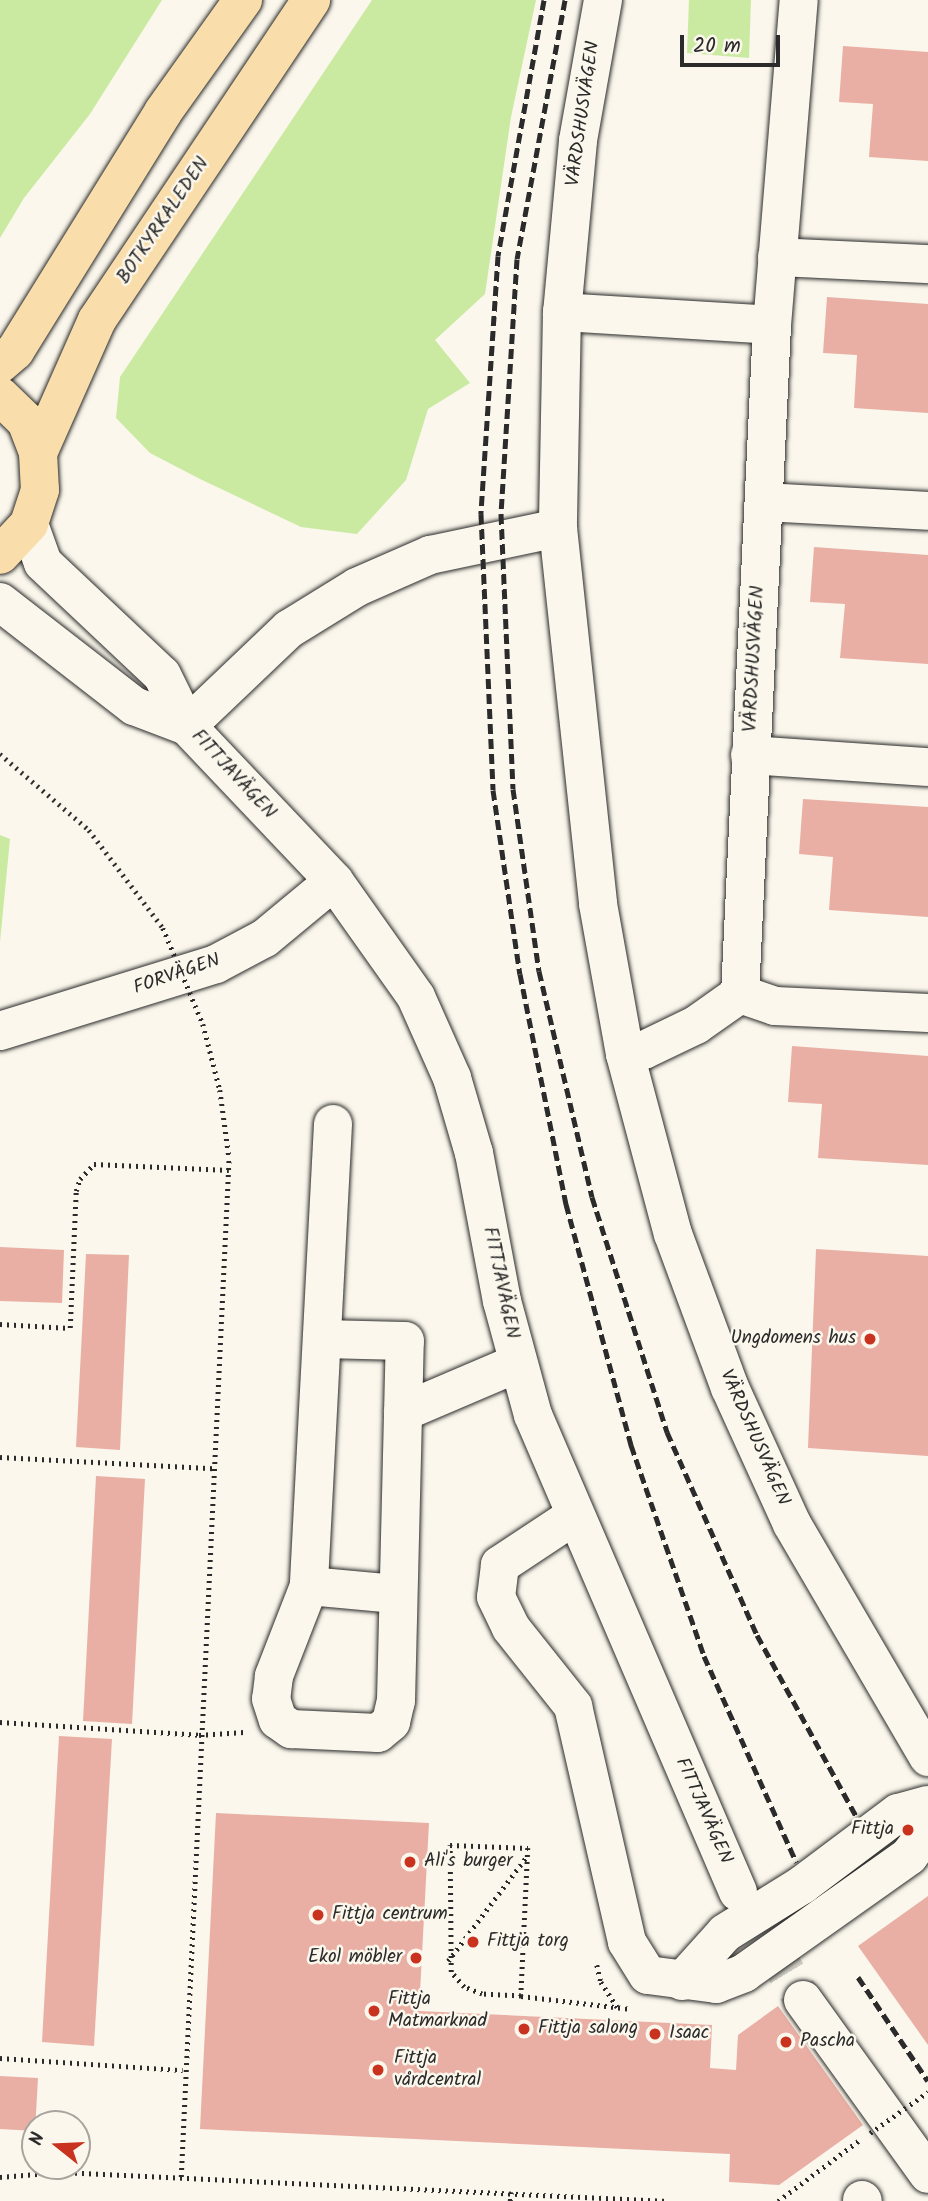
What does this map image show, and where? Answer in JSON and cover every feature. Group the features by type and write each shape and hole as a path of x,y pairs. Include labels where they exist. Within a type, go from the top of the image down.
{"main road":[{"path":"0,364 15,351 163,112 243,0"},
{"name":"BOTKYRKALEDEN","path":"38,453 97,320 311,0"},
{"name":"BOTKYRKALEDEN","path":"0,396 26,421 38,453 40,489 29,524 0,555"}],"street":[{"name":"VÄRDSHUSVÄGEN","path":"603,0 578,141 562,312 558,528 598,904 625,1054 673,1234 730,1388 792,1524 928,1757"},
{"name":"VÄRDSHUSVÄGEN","path":"740,994 772,325 799,0"},
{"path":"777,257 928,264"},
{"path":"562,312 772,325"},
{"path":"764,502 928,511"},
{"name":"FITTJAVÄGEN","path":"29,524 43,563 162,675 187,726 334,881 416,997 452,1078 474,1153 502,1301 533,1415 574,1516 738,1892"},
{"path":"187,726 289,629 357,587 430,555 558,528"},
{"name":"FITTJAVÄGEN","path":"0,602 134,706 187,726"},
{"path":"750,755 928,767"},
{"name":"FORVÄGEN","path":"0,1031 216,964 265,938 334,881"},
{"path":"625,1054 644,1050 696,1025 740,994 775,1006 928,1013"},
{"path":"322,1339 405,1341 396,1594 396,1701 391,1722 378,1733 291,1729 278,1720 271,1699 274,1676 309,1586 332,1124"},
{"path":"403,1412 519,1363"},
{"path":"574,1516 500,1565 496,1597 511,1628 573,1706 627,1942 648,1975 716,1983 744,1973 909,1856 928,1831"},
{"path":"309,1586 396,1594"},
{"path":"682,1980 725,1933 802,1885 898,1813 928,1804"},
{"path":"803,2000 928,2174"}],"path":[{"path":"0,754 62,805 113,856 167,936 203,1024 220,1090 229,1157 183,2070 181,2177"},
{"path":"0,1324 70,1328 76,1191 80,1179 94,1164 229,1170"},
{"path":"0,1457 213,1468"},
{"path":"0,1722 199,1735"},
{"path":"450,1845 528,1848 521,1996 464,1987 447,1962 450,1845"},
{"path":"447,1962 528,1855"},
{"path":"0,2058 183,2070"},
{"path":"778,2201 928,2092"},
{"path":"0,2177 61,2172 668,2201"},
{"path":"510,2201 511,2192"}],"green space":[{"path":"0,0 162,0 90,114 24,198 0,238"},
{"path":"372,0 536,0 511,117 485,294 435,340 470,383 428,409 406,480 357,534 301,527 200,479 150,453 116,418 120,377"},
{"path":"689,0 751,0 749,58 687,53"},
{"path":"0,835 10,839 0,942"}],"building":[{"path":"843,46 928,52 928,161 869,157 873,104 839,102"},
{"path":"827,297 928,304 928,413 854,408 857,355 823,353"},
{"path":"814,547 928,555 928,664 840,658 845,604 810,602"},
{"path":"803,799 928,807 928,917 829,910 833,857 799,854"},
{"path":"792,1046 928,1056 928,1165 818,1158 822,1104 788,1102"},
{"path":"0,1247 64,1250 62,1303 0,1301"},
{"name":"Ungdomens hus","path":"816,1249 928,1256 928,1456 808,1448"},
{"path":"86,1254 129,1255 120,1450 76,1447"},
{"path":"96,1476 145,1479 132,1724 83,1721"},
{"path":"59,1736 112,1739 94,2046 42,2042"},
{"name":"Fittja centrum","path":"216,1813 429,1823 419,2011 712,2025 710,2068 736,2070 738,2035 778,2006 863,2125 779,2185 729,2182 730,2154 200,2129"},
{"path":"928,1896 928,2045 858,1946"},
{"path":"0,2076 38,2078 36,2110 21,2110 21,2130 0,2129"}],"tunnel":[{"path":"738,1892 803,2000"}],"railway":[{"path":"544,0 498,256 481,514 493,790 520,974 566,1204 631,1445 704,1656 796,1862"},
{"path":"565,0 517,259 501,514 513,789 539,971 592,1197 667,1432 757,1635 859,1821"},
{"path":"858,1977 928,2081"}],"place":[{"name":"Ungdomens hus","path":"870,1339"},
{"name":"Fittja","path":"908,1830"},
{"name":"Ali's burger","path":"410,1862"},
{"name":"Fittja centrum","path":"318,1915"},
{"name":"Fittja torg","path":"473,1942"},
{"name":"Ekol möbler","path":"416,1958"},
{"name":"Fittja Matmarknad","path":"374,2011"},
{"name":"Fittja salong","path":"524,2029"},
{"name":"Isaac","path":"655,2034"},
{"name":"Pascha","path":"786,2042"},
{"name":"Fittja vårdcentral","path":"378,2070"}]}
